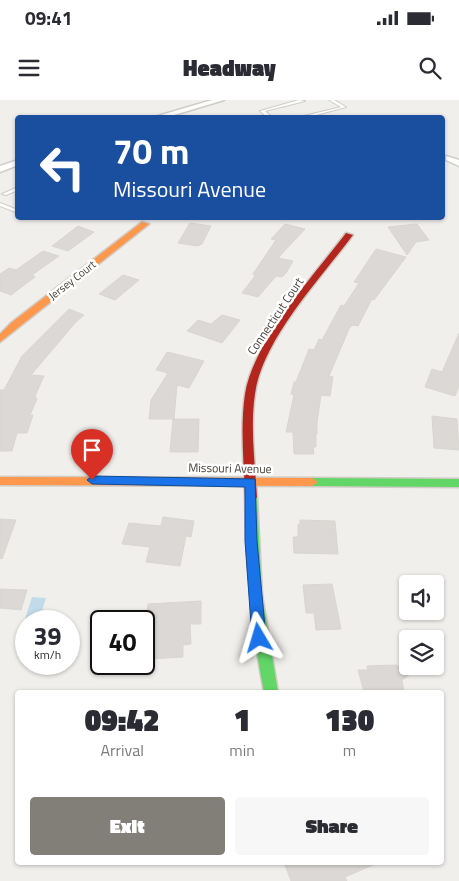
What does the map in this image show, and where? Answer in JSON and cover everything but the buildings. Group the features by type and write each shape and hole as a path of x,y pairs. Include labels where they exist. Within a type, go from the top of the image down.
{"street":[{"path":"165,115 220,100"},
{"path":"449,158 459,163"},
{"path":"0,169 15,163"},
{"name":"Jersey Court","path":"0,338 14,325 145,224"},
{"name":"Connecticut Court","path":"271,690 259,638 256,610 251,541 249,406 256,373 279,332 349,236"},
{"name":"Missouri Avenue","path":"0,481 459,483"}],"lane":[{"path":"267,115 262,111 303,101 301,100"},
{"path":"310,115 344,106 331,100"},
{"path":"1,195 15,189"},
{"path":"0,204 15,211"}],"water":[{"path":"32,597 46,598 42,610 28,610"}],"traffic: fast":[{"path":"312,482 459,483"},
{"path":"251,497 252,547 256,595 271,690"}],"traffic: slow":[{"path":"0,339 14,325 145,224"},
{"path":"0,481 312,482"}],"traffic: jam":[{"path":"251,497 249,419 250,393 254,375 263,355 291,311 349,235"}],"route":[{"path":"92,480 251,482 251,541 259,638"}]}
